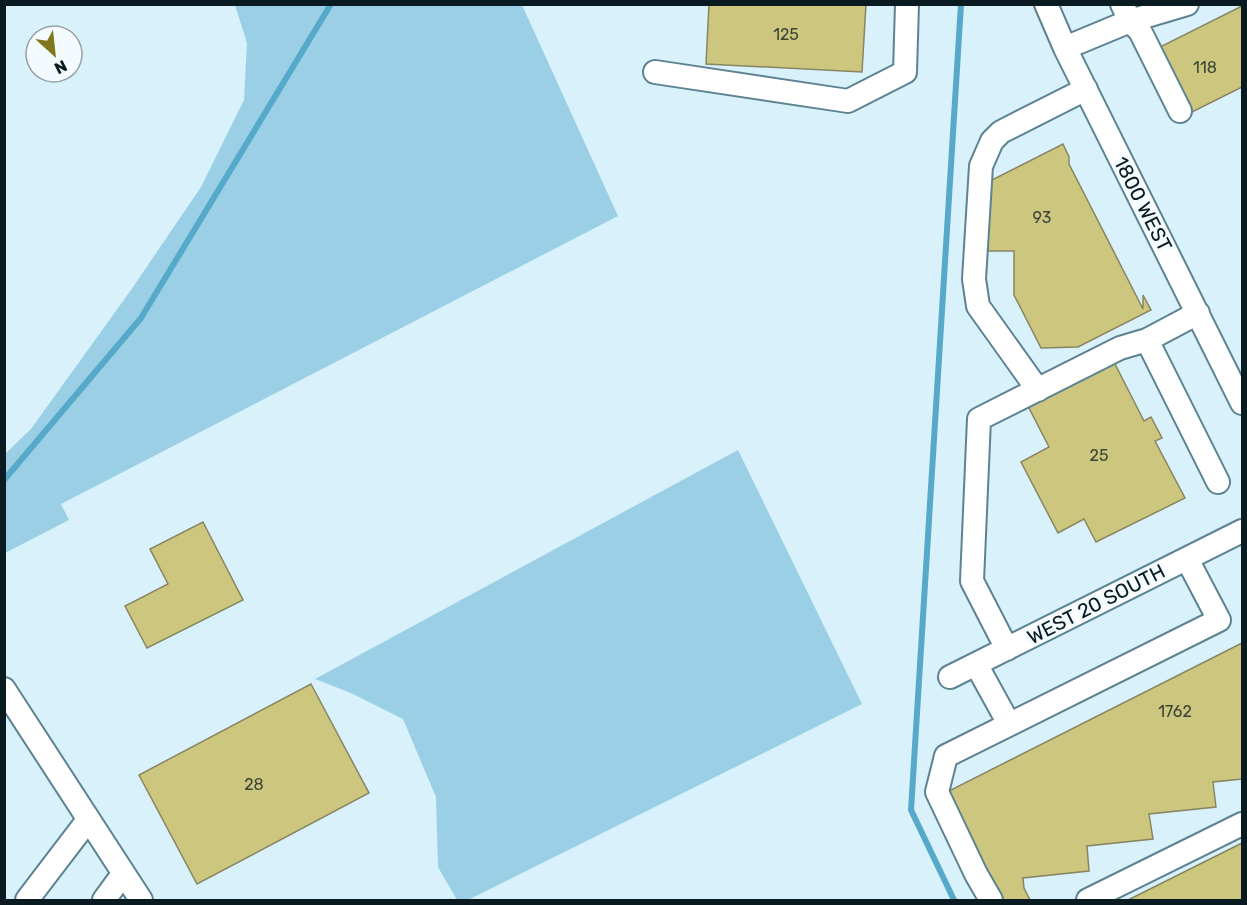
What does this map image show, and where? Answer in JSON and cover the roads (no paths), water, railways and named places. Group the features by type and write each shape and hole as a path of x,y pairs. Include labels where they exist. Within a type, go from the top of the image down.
{"street":[{"path":"655,72 848,101 905,72 907,4"},
{"name":"1800 WEST","path":"1046,4 1065,48 1239,390"},
{"path":"1065,48 1126,13 1187,4"},
{"path":"1126,13 1140,31 1180,111"},
{"path":"1038,390 978,306 974,279 981,166 992,141 1001,132 1086,89"},
{"path":"1007,649 972,581 979,420 1120,348 1147,340 1198,313"},
{"path":"1147,340 1218,482"},
{"name":"WEST 20 SOUTH","path":"950,677 1242,531"},
{"path":"991,900 937,792 946,756 1219,620 1187,559"},
{"path":"976,664 1009,724"},
{"path":"4,689 141,900"},
{"path":"27,900 88,820"},
{"path":"1088,900 1242,824"},
{"path":"104,900 123,874"}],"waterway":[{"path":"4,480 141,318 331,4"},
{"path":"954,900 911,810 961,4"}]}
